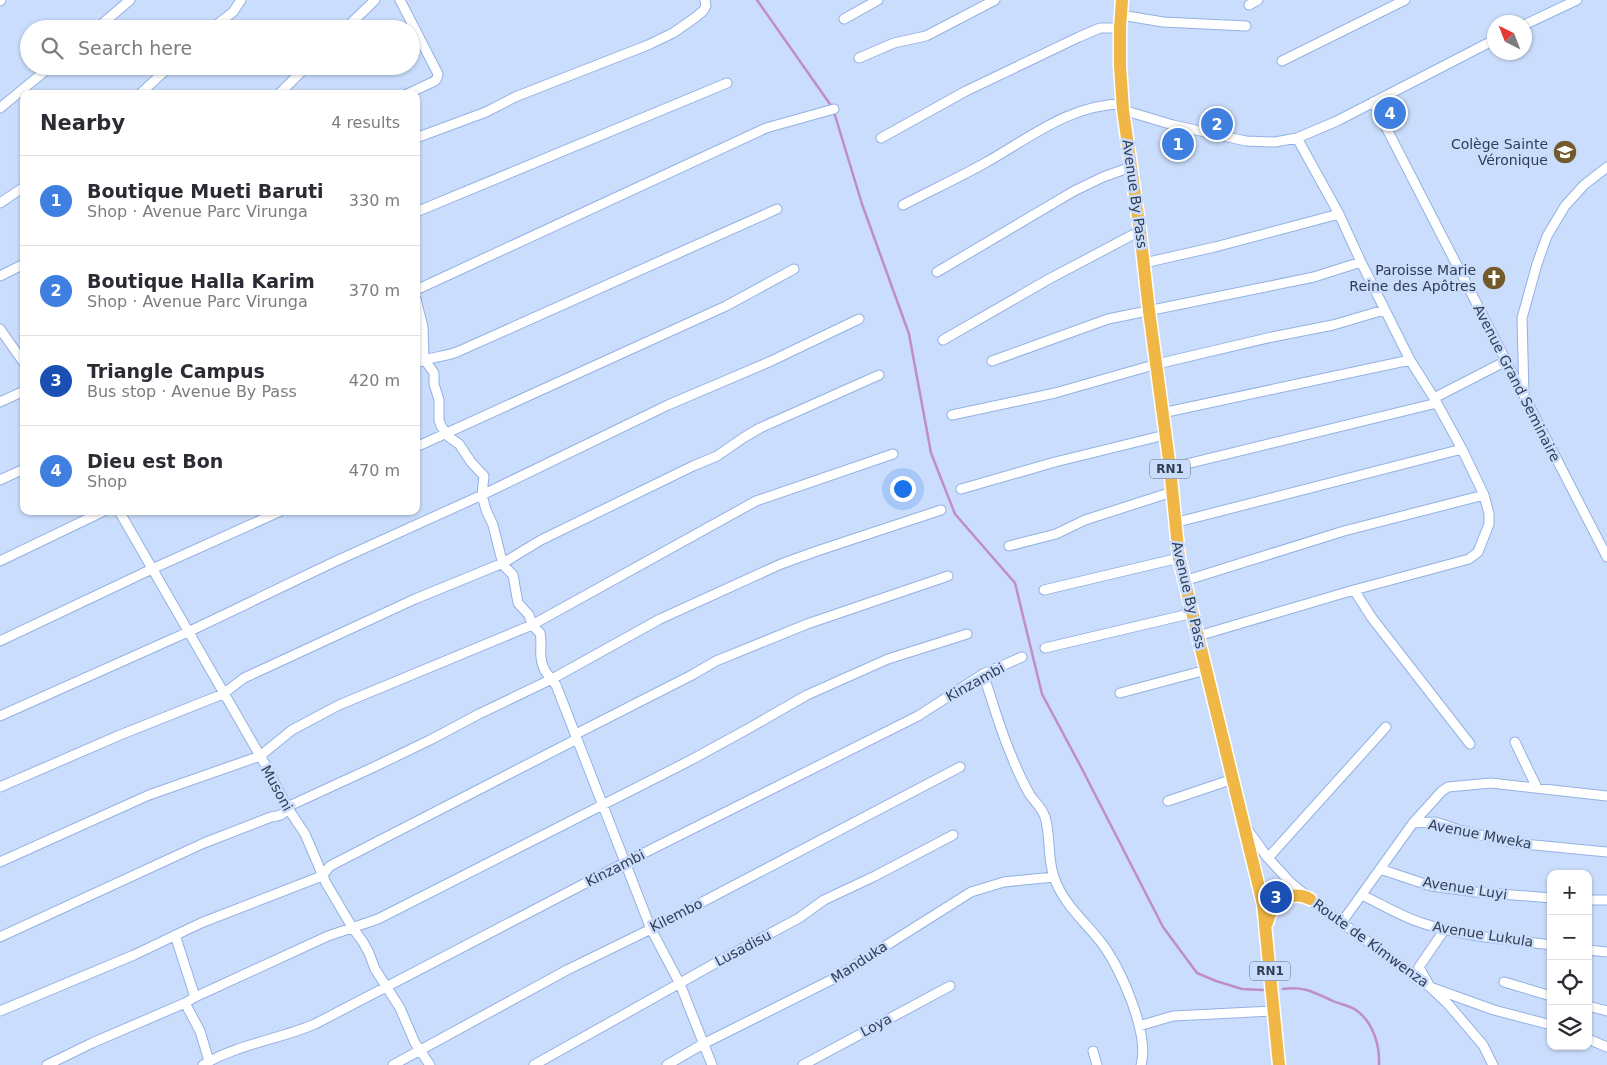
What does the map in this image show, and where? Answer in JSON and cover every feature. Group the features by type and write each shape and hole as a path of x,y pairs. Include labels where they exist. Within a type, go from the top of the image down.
{"highway":[{"name":"Avenue By Pass","path":"1122,0 1120,21 1123,107 1170,468 1179,558 1264,904 1279,1065"},
{"path":"1265,930 1269,913 1277,903 1294,895 1302,895 1310,899"}],"street":[{"path":"107,20 130,0"},
{"path":"223,20 233,12 241,0"},
{"path":"354,20 375,0"},
{"path":"400,0 410,20"},
{"path":"420,137 486,112 515,97 648,45 672,33 696,17 706,6 705,0"},
{"path":"844,19 878,0"},
{"path":"859,58 894,43 926,36 994,0"},
{"path":"1249,5 1258,0"},
{"path":"1282,61 1404,0"},
{"path":"1532,21 1577,0"},
{"path":"882,138 966,91 1079,37 1120,21 1246,26"},
{"path":"416,90 438,78 438,74 420,39"},
{"path":"903,205 985,163 1061,118 1089,108 1111,104 1173,125 1246,141 1275,142 1297,138 1337,121 1487,44"},
{"path":"22,90 40,75"},
{"path":"144,90 160,75"},
{"path":"283,90 298,75"},
{"path":"420,210 727,82"},
{"path":"0,108 20,92"},
{"name":"Avenue Grand Seminaire","path":"1374,102 1607,556"},
{"path":"420,288 766,128 834,109"},
{"path":"1198,636 1354,590 1469,559 1478,552 1489,524 1490,514 1484,495 1462,449 1410,360 1384,310 1339,214 1297,138"},
{"path":"937,272 1074,191 1102,177 1131,167"},
{"path":"1524,397 1522,318 1547,236 1565,206 1584,185 1607,167"},
{"path":"0,204 20,190"},
{"path":"420,361 457,352 777,210"},
{"path":"1144,263 1339,214"},
{"path":"943,340 1049,279 1140,231"},
{"path":"992,361 1108,319 1314,277 1361,262"},
{"path":"0,276 20,266"},
{"path":"420,445 726,306 794,269"},
{"path":"952,414 1055,393 1157,364 1333,325 1384,310"},
{"path":"420,315 423,327 420,361"},
{"path":"0,716 188,632 325,566 482,495 668,405 769,362 859,319"},
{"path":"0,329 20,357"},
{"path":"1162,413 1410,360"},
{"path":"420,361 434,373 441,426 460,444 471,462 484,476 482,495 493,525 504,567 513,575 516,599 529,615 532,625 540,632 541,660 547,674 556,685 651,929 680,984 712,1065"},
{"path":"1170,468 1435,401 1506,361"},
{"path":"0,788 223,694 253,674 415,599 503,563 541,540 717,456 760,428 880,376"},
{"path":"0,402 20,393"},
{"path":"961,489 1055,462 1165,435"},
{"path":"1174,523 1462,449"},
{"path":"0,862 149,795 260,756 292,730 339,705 532,625 756,501 893,454"},
{"path":"0,480 20,472"},
{"path":"1009,546 1056,534 1085,520 1172,492"},
{"path":"1184,580 1344,532 1484,495"},
{"path":"0,937 204,843 282,814 286,811 287,807 432,739 552,679 660,619 780,564 941,510"},
{"path":"0,561 96,515"},
{"name":"Musoni","path":"121,515 260,756 287,807 305,834 322,876 363,942 375,970 400,1008 415,1043 430,1065"},
{"path":"0,641 272,515"},
{"path":"1044,590 1179,558"},
{"path":"0,1011 134,955 201,923 322,876 330,866 716,661 807,624 948,576"},
{"path":"1354,590 1372,618 1470,744"},
{"path":"1045,648 1193,613"},
{"path":"47,1065 92,1043 185,1003 274,960 352,927 378,919 603,805 744,731 807,694 888,659 967,634"},
{"name":"Kinzambi","path":"206,1063 219,1056 294,1033 316,1024 626,862 918,716 983,674 1022,657"},
{"path":"1120,693 1206,670"},
{"path":"983,674 1012,757 1030,795 1045,816 1054,877 1063,896 1101,943 1115,964 1139,1026 1142,1045 1141,1065"},
{"path":"1268,858 1386,727"},
{"path":"1515,742 1538,788"},
{"name":"Kilembo","path":"393,1065 567,970 651,929 960,767"},
{"path":"1168,801 1233,779"},
{"path":"1342,922 1413,823 1442,791 1448,788 1490,783 1607,796"},
{"name":"Avenue Mweka","path":"1413,823 1435,822 1514,843 1607,852"},
{"name":"Route de Kimwenza","path":"1245,824 1268,858 1291,883 1430,987 1448,1004 1483,1045 1493,1065"},
{"name":"Lusadisu","path":"534,1065 799,918 824,900 952,835"},
{"name":"Avenue Luyi","path":"1380,869 1431,886 1547,898"},
{"name":"Manduka","path":"667,1065 703,1044 834,980 970,892 1004,882 1054,877"},
{"name":"Avenue Lukula","path":"1362,895 1420,923 1460,933 1547,944"},
{"path":"1592,900 1607,900"},
{"path":"1445,929 1419,967 1430,987 1494,1010 1547,1024"},
{"path":"175,935 195,997"},
{"path":"1592,950 1607,952"},
{"path":"1504,982 1547,995"},
{"name":"Loya","path":"803,1065 950,986"},
{"path":"185,1003 200,1031 206,1063"},
{"path":"1592,1007 1607,1011"},
{"path":"1139,1026 1173,1016 1274,1011"},
{"path":"1592,1041 1607,1048"},
{"path":"1093,1051 1097,1065"}],"waterway":[{"path":"757,0 832,107"},
{"path":"834,112 862,204 909,334 931,453 955,514 1015,583 1042,694 1163,927 1197,973 1242,989 1263,990"},
{"path":"1283,989 1296,988 1308,990 1356,1010 1367,1021 1374,1034 1377,1042 1379,1065"}],"place":[{"name":"Dieu est Bon","path":"1390,113"},
{"name":"Boutique Halla Karim","path":"1217,124"},
{"name":"Boutique Mueti Baruti","path":"1178,144"},
{"name":"Colège Sainte Véronique","path":"1565,152"},
{"name":"Paroisse Marie Reine des Apôtres","path":"1494,278"},
{"name":"Triangle Campus","path":"1276,897"}]}
